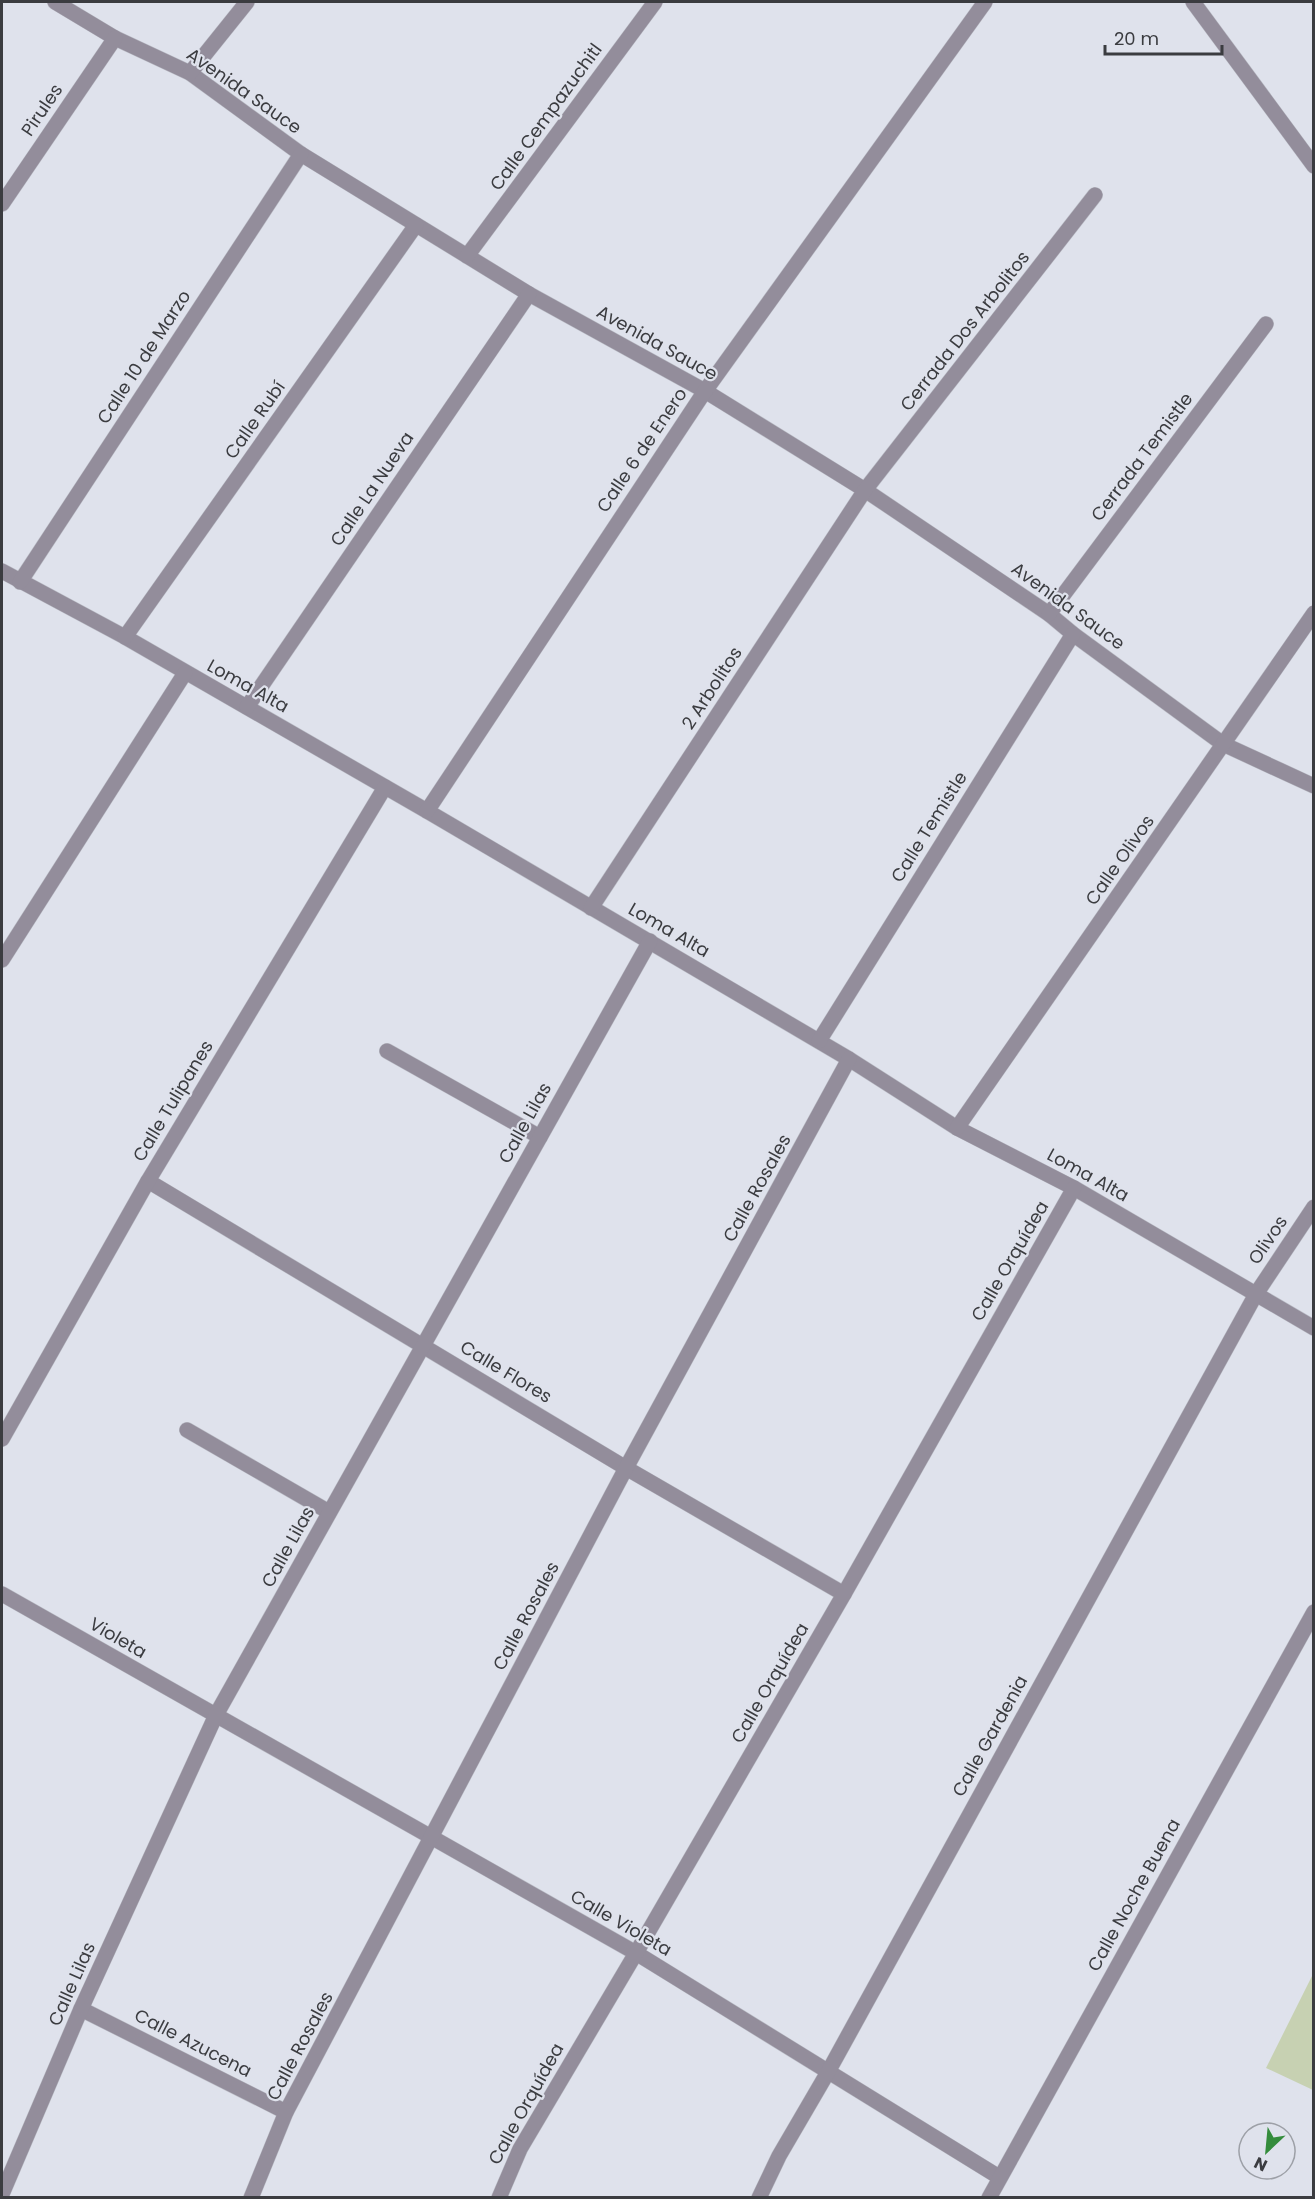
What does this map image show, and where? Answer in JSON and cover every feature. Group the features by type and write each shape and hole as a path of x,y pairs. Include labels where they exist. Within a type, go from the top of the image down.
{"street":[{"name":"Avenida Sauce","path":"55,2 115,38 190,73 301,154 529,294 705,391 865,490 1049,614 1223,744 1314,786"},
{"path":"190,73 247,2"},
{"name":"Calle Cempazuchitl","path":"467,256 656,2"},
{"name":"Calle 6 de Enero","path":"427,811 705,391 985,2"},
{"path":"1193,2 1314,166"},
{"name":"Pirules","path":"2,204 115,38"},
{"name":"Calle 10 de Marzo","path":"20,582 301,154"},
{"name":"Cerrada Dos Arbolitos","path":"865,490 1095,195"},
{"name":"Calle Rubí","path":"125,637 416,225"},
{"name":"Calle La Nueva","path":"247,707 529,294"},
{"name":"Cerrada Temistle","path":"1049,614 1266,324"},
{"name":"2 Arbolitos","path":"591,908 865,490"},
{"name":"Loma Alta","path":"2,571 125,637 650,941 849,1059 957,1128 1074,1188 1314,1328"},
{"name":"Calle Olivos","path":"957,1128 1314,613"},
{"name":"Calle Temistle","path":"819,1041 1073,634"},
{"path":"2,960 185,673"},
{"name":"Calle Tulipanes","path":"2,1439 148,1180 385,787"},
{"name":"Calle Lilas","path":"2,2194 81,2010 216,1715 650,941"},
{"path":"387,1051 540,1137"},
{"name":"Calle Rosales","path":"251,2198 286,2112 626,1468 849,1059"},
{"name":"Calle Flores","path":"148,1180 626,1468 844,1594"},
{"name":"Calle Orquídea","path":"500,2198 519,2149 636,1953 844,1594 1074,1188"},
{"name":"Olivos","path":"1256,1294 1314,1207"},
{"name":"Calle Gardenia","path":"759,2198 778,2156 828,2072 1256,1294"},
{"path":"187,1430 329,1512"},
{"name":"Violeta","path":"2,1594 216,1715"},
{"name":"Calle Noche Buena","path":"989,2198 1314,1612"},
{"name":"Calle Violeta","path":"216,1715 636,1953 999,2177"},
{"name":"Calle Azucena","path":"81,2010 286,2112"}],"green space":[{"path":"1313,1974 1313,2090 1266,2068"}]}
